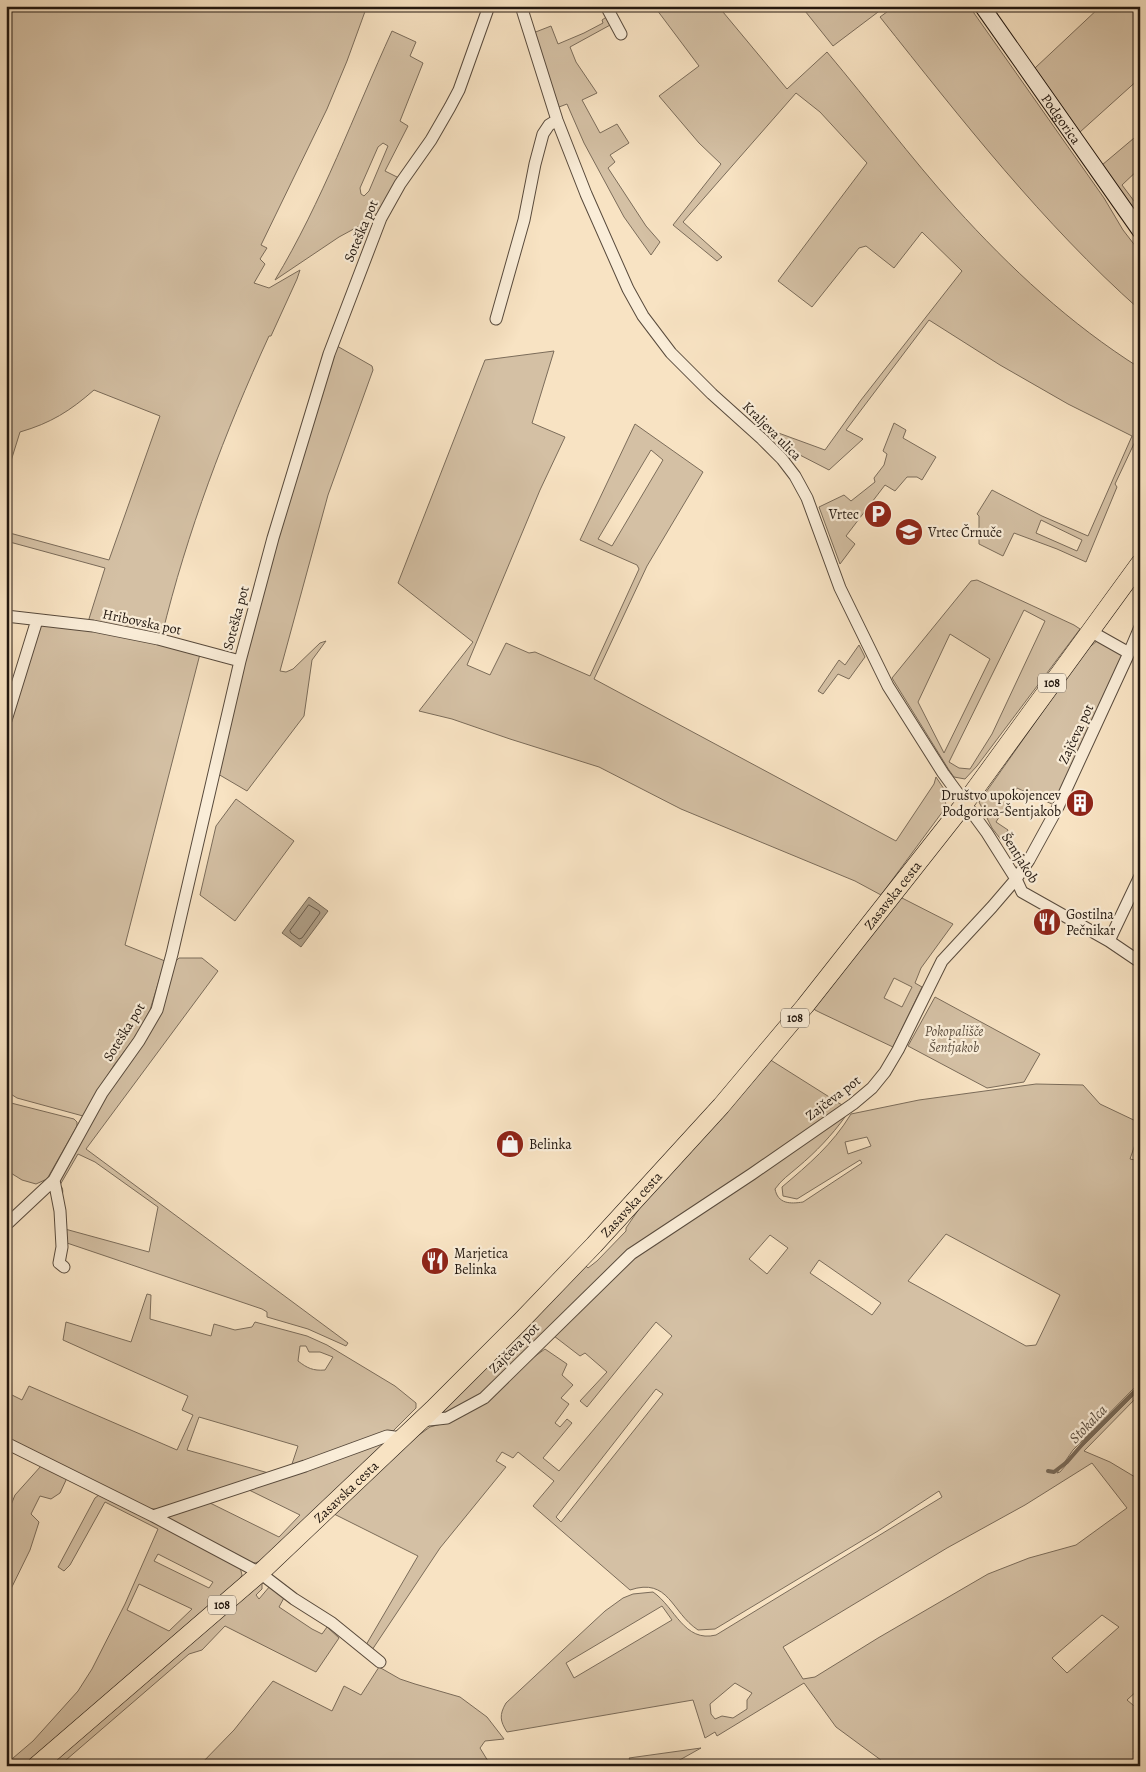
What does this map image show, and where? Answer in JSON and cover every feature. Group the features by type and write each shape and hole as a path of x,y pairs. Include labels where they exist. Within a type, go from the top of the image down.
{"main road":[{"name":"Podgorica","path":"982,6 1140,231"},
{"name":"Zasavska cesta","path":"36,1766 260,1573 420,1421 554,1287 721,1106 805,1006 965,803 1140,563"}],"street":[{"name":"Soteška pot","path":"6,1225 54,1180 102,1093 139,1041 157,1010 172,954 240,661 273,538 329,354 381,218 400,184 442,121 454,99 489,6"},
{"name":"Kraljeva ulica","path":"521,6 557,120 586,194 619,270 643,316 682,364 762,439 782,459 795,476 807,498 840,588 888,686 931,755 965,803"},
{"path":"606,6 621,34"},
{"path":"496,319 524,220 543,134 549,125 557,120"},
{"name":"Hribovska pot","path":"6,616 93,626 158,639 240,661"},
{"path":"6,720 37,620"},
{"name":"Zajčeva pot","path":"420,1421 447,1418 484,1398 630,1254 752,1174 853,1104 872,1088 898,1050 942,961 1016,879 1029,860 1058,807 1140,627"},
{"path":"1090,631 1129,653"},
{"name":"Šentjakob","path":"965,803 987,833 1025,895 1109,941 1140,962"},
{"path":"1109,941 1140,876"},
{"path":"54,1180 60,1211 62,1247 59,1260 64,1267"},
{"path":"153,1516 306,1466 387,1436 402,1438"},
{"path":"6,1442 153,1516 260,1573 294,1599 332,1623 380,1662"}],"green space":[{"path":"6,6 367,6 327,109 261,245 267,248 260,259 265,264 254,283 269,288 300,270 237,409 208,483 183,558 162,635 88,622 105,568 6,541 6,532 109,560 160,416 94,390 60,416 20,432 6,477"},
{"path":"654,6 718,6 787,89 827,52 938,188 997,252 1065,314 1140,368 1140,431 1115,484 1117,487 1086,562 1014,533 1003,556 979,544 979,516 977,514 992,490 1042,516 1088,536 1132,436 1068,404 1000,365 929,320 846,430 863,439 829,470 796,453 789,459 773,437 773,431 825,450 861,400 962,271 922,232 894,268 866,246 859,248 812,307 778,281 867,163 820,112 796,93 683,222 722,257 717,261 673,225 721,164 699,143 659,96 699,66","holes":["1041,520 1082,540 1077,551 1036,533"]},
{"path":"801,6 880,6 882,9 833,46"},
{"path":"895,6 969,6 1140,252 1140,310 1104,277 1036,206 941,94 880,17"},
{"path":"1101,6 1140,6 1140,78 1080,132 1035,68"},
{"path":"608,16 612,24 570,47 576,62 597,93 582,100 600,133 617,124 629,143 610,155 615,162 608,168 646,226 660,242 651,255 624,217 584,143 567,104 559,107 533,33 551,26 558,44 603,23 602,20"},
{"path":"392,31 416,42 410,56 423,63 400,121 408,126 385,171 399,178 374,218 339,237 275,280 323,189","holes":["383,143 388,146 369,191 364,196 361,194 360,188 378,147"]},
{"path":"1140,133 1140,168 1122,185 1140,209 1140,220 1102,165"},
{"path":"337,346 372,366 373,370 328,495 280,671 286,672 293,669 320,643 326,641 312,660 304,716 247,791 218,774 239,683 282,520"},
{"path":"554,351 532,423 565,437 540,490 467,665 490,675 506,643 529,653 535,652 590,676 639,569 637,565 580,540 635,424 703,472 647,566 594,679 896,841 934,784 936,777 944,789 946,807 881,895 855,881 681,809 599,767 452,719 419,711 473,642 398,583 485,360","holes":["651,450 663,460 612,546 598,539"]},
{"path":"894,423 906,430 903,438 936,457 922,480 917,477 907,477 895,491 885,485 846,536 855,544 840,564 819,507 844,495 851,501 875,482 874,478 884,465 887,454 883,451"},
{"path":"977,580 1080,629 977,766 965,779 954,777 892,678 971,581","holes":["1024,610 1045,621 992,734 970,769 959,768 949,762","950,634 990,659 944,753 918,702"]},
{"path":"46,624 111,633 200,654 125,945 165,961 150,1010 138,1033 114,1065 83,1116 17,1098 6,1091 6,725 38,627"},
{"path":"1097,641 1118,651 1122,656 1054,805 1017,788 996,822 1008,830 1002,841 992,828 979,802 1087,649"},
{"path":"859,645 865,657 849,679 838,674 823,694 818,691 839,660 845,665"},
{"path":"236,799 294,841 235,921 200,895 216,826"},
{"path":"902,898 953,924 921,968 915,983 922,987 893,1047 815,1010 812,1006 898,900","holes":["894,978 912,987 902,1007 884,998"]},
{"path":"179,958 202,958 218,971 86,1149 348,1343 346,1346 308,1329 267,1317 267,1312 262,1309 67,1243 65,1229 149,1252 158,1207 95,1162 78,1154 60,1185 63,1191 61,1199 58,1178 84,1130 130,1059 171,966"},
{"name":"Pokopališče Šentjakob","path":"935,997 1040,1054 1024,1082 987,1088 908,1046"},
{"path":"769,1059 842,1105 720,1191 654,1232 633,1248 485,1393 447,1413 444,1412 444,1408 586,1266 588,1268 597,1261 626,1231 626,1228 639,1209"},
{"path":"1036,1084 1083,1085 1100,1104 1140,1123 1140,1135 1130,1159 1140,1161 1140,1382 1073,1450 1057,1473 1140,1389 1140,1394 1084,1451 1110,1462 1140,1480 1140,1688 1127,1700 1140,1711 1140,1745 1136,1743 1134,1752 1140,1760 1140,1766 889,1766 836,1727 804,1683 717,1736 715,1732 705,1738 693,1700 507,1732 501,1715 506,1703 605,1611 623,1598 633,1594 653,1592 661,1598 688,1629 696,1634 705,1636 716,1635 942,1497 939,1491 878,1531 715,1629 698,1630 689,1623 662,1592 653,1588 643,1587 630,1590 533,1506 554,1481 518,1452 513,1458 502,1452 496,1461 506,1467 440,1548 372,1650 366,1645 418,1556 332,1513 405,1445 430,1427 441,1424 545,1349 567,1364 562,1375 573,1385 561,1398 569,1404 555,1423 560,1427 567,1419 572,1423 543,1458 559,1471 672,1336 656,1322 587,1407 580,1401 607,1372 585,1353 580,1356 554,1336 629,1260 843,1114 845,1117 829,1137 775,1189 779,1198 789,1203 803,1202 862,1163 860,1160 797,1199 783,1196 782,1187 828,1145 851,1114 919,1100","holes":["867,1137 871,1146 848,1154 845,1142","946,1234 1060,1295 1036,1345 1026,1346 908,1281","770,1235 788,1248 767,1274 749,1259","819,1260 881,1303 872,1315 810,1273","656,1389 663,1394 561,1522 556,1517","1092,1463 1127,1508 1076,1545 1029,1558 988,1574 815,1677 803,1679 783,1647 947,1548 1025,1505","662,1606 672,1620 574,1678 566,1663","1102,1615 1119,1627 1067,1673 1052,1658","735,1683 752,1693 747,1700 747,1709 733,1718 722,1716 715,1719 711,1714 710,1704"]},
{"path":"11,1103 74,1119 77,1122 77,1126 47,1179 36,1184 22,1180 6,1170 6,1109"},
{"path":"147,1294 151,1295 150,1319 211,1336 214,1324 235,1330 252,1327 255,1322 307,1336 327,1345 395,1386 416,1403 416,1408 393,1431 291,1467 298,1446 199,1417 187,1450 272,1474 161,1510 146,1508 6,1439 6,1392 22,1400 29,1386 177,1450 193,1415 182,1410 188,1396 63,1340 66,1322 131,1342","holes":["300,1346 306,1346 309,1352 320,1352 333,1357 325,1370 310,1368 298,1361"]},
{"path":"379,1442 383,1444 382,1448 263,1560 255,1563 245,1560 166,1518 168,1514 208,1502 279,1537 300,1515 247,1489"},
{"path":"41,1466 67,1478 60,1493 51,1499 40,1496 31,1514 39,1522 30,1550 6,1599 6,1517 15,1495"},
{"path":"99,1495 106,1496 240,1567 242,1575 239,1581 26,1766 6,1766 33,1741 78,1691 92,1669 125,1604 158,1529 105,1502 70,1565 64,1571 58,1567 95,1498","holes":["158,1554 213,1582 209,1588 154,1561","139,1584 192,1609 169,1631 127,1610"]},
{"path":"262,1582 262,1589 256,1595 259,1599 270,1586 285,1596 279,1607 312,1629 322,1634 327,1627 339,1638 316,1672 225,1626 202,1650 189,1654 59,1766 47,1766"},
{"path":"379,1667 400,1679 460,1697 487,1717 504,1739 485,1741 480,1748 491,1766 199,1766 234,1730 273,1681 332,1711 344,1686 361,1695"},
{"path":"701,1748 669,1766 633,1766 629,1758"}],"water":[{"path":"309,897 328,911 301,947 282,933"}],"waterway":[{"name":"Stokalca","path":"1048,1471 1054,1472 1067,1462 1086,1440 1140,1386"}],"place":[{"name":"Vrtec","path":"878,514"},
{"name":"Vrtec Črnuče","path":"909,532"},
{"name":"Društvo upokojencev Podgorica-Šentjakob","path":"1080,803"},
{"name":"Gostilna Pečnikar","path":"1047,922"},
{"name":"Belinka","path":"510,1144"},
{"name":"Marjetica Belinka","path":"435,1261"}]}
